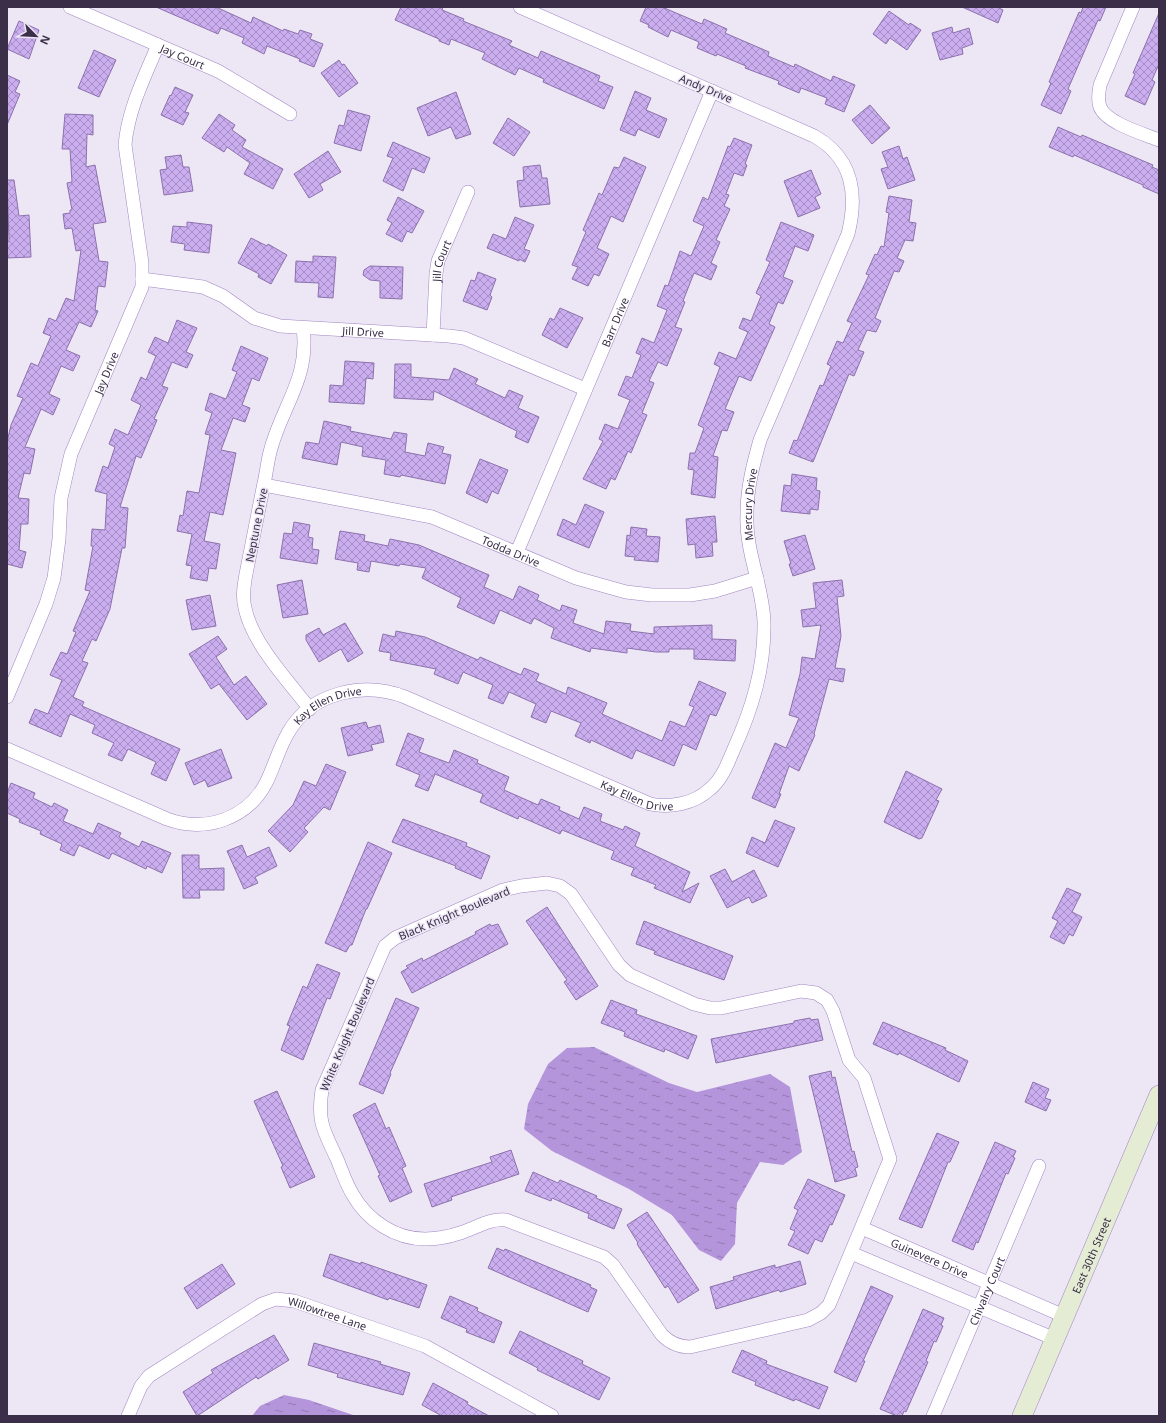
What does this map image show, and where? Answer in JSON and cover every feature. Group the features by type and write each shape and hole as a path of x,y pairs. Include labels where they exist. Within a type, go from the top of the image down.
{"main road":[{"name":"East 30th Street","path":"1022,1416 1159,1095"}],"street":[{"name":"Jay Court","path":"70,7 230,77 290,114"},
{"name":"Andy Drive","path":"520,7 543,11 712,91 820,139 839,157 845,168 853,192 854,206"},
{"path":"1133,7 1100,85 1098,95 1100,106 1105,115 1111,120 1159,140"},
{"name":"Jay Drive","path":"7,697 46,604 54,578 59,538 61,498 71,454 140,293 142,263 125,145 125,134 130,111 158,45"},
{"name":"Barr Drive","path":"517,552 712,91"},
{"name":"Jill Court","path":"433,335 438,261 468,192"},
{"name":"Mercury Drive","path":"693,799 710,790 722,776 752,707 762,669 764,636 763,610 748,541 746,515 748,490 753,465 760,440 848,234 854,206"},
{"name":"Jill Drive","path":"142,278 203,287 223,296 244,312 264,322 280,326 455,336 470,340 585,389"},
{"name":"Neptune Drive","path":"303,328 304,350 300,377 271,446 246,574 244,607 256,637 310,710"},
{"name":"Todda Drive","path":"264,485 422,514 438,519 595,585 639,594 671,596 709,592 757,578"},
{"name":"Kay Ellen Drive","path":"7,749 167,819 185,824 205,824 224,820 250,804 266,783 288,733 296,721 328,698 347,691 360,689 386,691 405,697 645,802 666,806 682,804 693,799"},
{"name":"Black Knight Boulevard","path":"387,944 395,938 503,890 547,883 560,886 571,894 625,972 641,982 694,1004 710,1008 721,1008 801,991 819,995 830,1004 849,1060 864,1078 890,1159 854,1248"},
{"name":"White Knight Boulevard","path":"387,944 322,1090 319,1110 322,1125 351,1193 362,1209 381,1225 404,1236 417,1239 436,1239 448,1237 494,1220 506,1220 602,1256 613,1265 662,1335 671,1343 686,1347 812,1319 829,1305 854,1248"},
{"name":"Chivalry Court","path":"933,1416 1038,1166"},
{"name":"Guinevere Drive","path":"862,1228 1064,1316"},
{"path":"854,1248 979,1307 1055,1339"},
{"name":"Willowtree Lane","path":"128,1416 141,1386 149,1376 262,1304 283,1299 294,1301 425,1346 552,1416"}],"water":[{"path":"594,1047 669,1083 697,1092 770,1074 790,1087 802,1152 783,1165 760,1162 737,1203 735,1244 721,1261 699,1250 672,1215 629,1189 552,1151 524,1129 528,1104 548,1064 567,1048"},
{"path":"284,1395 309,1400 356,1416 252,1416 260,1406"}],"building":[{"path":"156,7 216,7 251,23 253,17 283,31 284,29 298,34 300,30 312,34 310,39 323,44 314,67 299,61 300,59 267,46 264,54 242,43 244,38 221,28 218,34"},
{"path":"401,7 443,7 442,10 464,19 463,21 512,41 509,45 538,58 541,51 600,76 598,81 613,87 604,109 543,82 544,79 519,68 515,75 482,59 485,53 451,39 449,45 439,41 439,39 395,20"},
{"path":"646,7 662,7 702,24 704,19 727,29 725,33 769,52 768,56 794,67 795,64 831,81 833,76 855,85 844,112 825,104 827,98 801,88 799,93 778,84 779,81 745,68 746,66 717,54 716,56 697,48 699,42 671,30 668,37 648,27 649,25 640,21"},
{"path":"962,7 997,7 1003,10 998,23"},
{"path":"1083,7 1106,7 1100,21 1098,20 1068,89 1071,91 1061,114 1041,105 1051,83 1049,82 1079,12 1081,13"},
{"path":"889,11 909,25 910,23 921,30 907,50 890,38 886,44 873,34"},
{"path":"1159,13 1159,64 1152,80 1155,82 1145,105 1125,96 1135,74 1133,73"},
{"path":"19,21 39,30 29,59 7,49"},
{"path":"952,27 953,33 969,28 973,44 962,48 963,54 940,60 932,33"},
{"path":"94,50 116,60 99,97 78,88"},
{"path":"339,60 342,65 344,64 358,83 339,97 321,73"},
{"path":"7,75 20,81 15,92 20,94 7,125"},
{"path":"175,87 193,95 185,112 189,113 183,125 161,115"},
{"path":"635,91 651,98 646,110 667,119 659,138 638,129 635,136 620,130"},
{"path":"456,92 471,134 456,139 451,127 428,136 417,108"},
{"path":"870,105 890,128 872,144 852,120"},
{"path":"348,110 370,116 361,151 334,143 339,125 344,126"},
{"path":"65,114 93,115 93,135 87,134 86,167 95,165 106,222 93,224 99,261 108,262 105,287 98,286 95,310 98,311 91,327 79,322 66,350 80,356 73,371 61,366 49,394 60,399 53,415 41,409 25,447 35,449 30,474 24,473 18,498 29,499 28,524 21,524 19,550 26,552 22,568 7,564 7,442 11,425 23,398 17,396 31,363 38,366 51,336 43,333 49,318 56,321 66,298 74,301 81,250 76,251 72,228 65,229 63,214 70,213 70,210 72,210 67,183 72,182 70,149 62,149"},
{"path":"219,114 235,125 232,130 246,140 242,147 283,169 273,189 244,174 250,163 227,147 224,152 202,138"},
{"path":"508,118 530,132 514,156 493,143"},
{"path":"1058,127 1081,137 1082,135 1153,165 1152,167 1159,170 1159,194 1143,187 1143,185 1074,155 1073,157 1049,147"},
{"path":"734,138 752,145 745,164 747,165 743,176 734,173 726,194 729,195 724,206 730,209 716,240 720,242 711,263 717,266 711,280 694,273 675,327 682,329 667,366 658,362 649,381 654,383 642,413 647,415 631,453 628,451 615,480 611,478 606,489 583,479 603,441 599,439 605,424 618,429 630,400 618,395 626,376 632,378 641,355 636,353 642,338 654,343 667,310 657,306 665,285 668,286 680,251 691,256 704,226 693,221 703,197 708,200 728,146 730,147"},
{"path":"393,142 430,158 424,173 412,168 403,191 383,181 393,158 387,156"},
{"path":"899,146 903,159 907,157 915,180 888,189 881,169 888,167 882,152"},
{"path":"328,151 341,172 320,184 323,190 309,198 294,174"},
{"path":"181,155 183,167 189,167 193,191 164,195 160,170 167,169 165,157"},
{"path":"624,157 646,167 623,222 611,216 597,248 609,254 599,276 594,274 588,286 572,279 578,267 572,265 586,232 583,230 599,193 602,195 614,167 619,168"},
{"path":"540,165 542,178 547,178 550,204 520,207 517,181 524,180 523,167"},
{"path":"811,170 821,194 815,197 820,208 798,217 784,181"},
{"path":"7,180 14,180 19,216 29,215 31,257 7,258 7,242 9,241"},
{"path":"889,196 912,200 909,222 916,223 913,241 905,240 897,258 904,261 899,272 894,271 875,318 881,321 876,332 867,330 858,350 864,352 854,376 849,374 813,462 789,453 794,440 797,441 820,385 823,386 831,366 827,364 837,341 843,343 852,323 847,321 869,275 866,274 875,254 877,255 881,246 884,247 889,213 886,212"},
{"path":"398,197 424,211 412,233 407,231 402,242 386,234 392,223 387,220"},
{"path":"515,217 534,225 524,249 530,251 525,262 487,248 493,234 506,239"},
{"path":"187,222 212,225 209,253 184,250 185,244 171,242 173,226 187,227"},
{"path":"781,222 814,235 808,251 795,246 783,277 793,281 783,304 778,302 769,324 775,327 751,381 739,376 725,409 734,412 727,431 722,430 713,456 718,457 715,498 691,494 694,470 688,469 690,453 695,453 704,428 698,425 720,367 714,364 719,352 736,359 748,332 739,328 743,318 751,321 761,296 756,293 770,262 766,260"},
{"path":"251,238 267,246 268,244 287,255 271,284 258,277 259,274 238,263"},
{"path":"313,256 336,257 333,298 318,297 319,283 295,282 296,261 313,262"},
{"path":"370,266 403,267 402,299 380,298 380,281 370,280 363,275 364,270"},
{"path":"478,272 496,279 490,295 492,297 487,310 463,301 471,280 475,281"},
{"path":"560,308 583,318 567,348 542,335 550,318 554,320"},
{"path":"177,320 197,328 186,352 193,355 187,368 172,362 162,386 168,388 154,419 157,420 141,458 136,456 120,507 128,508 125,548 122,548 110,609 96,641 92,639 82,661 88,663 73,697 84,702 82,706 180,749 166,781 151,774 156,762 128,749 122,761 108,755 114,743 92,733 95,725 70,714 61,737 29,723 35,709 48,714 62,680 50,675 61,652 67,654 76,632 73,631 90,591 85,590 93,546 91,546 92,529 105,530 107,494 95,491 103,466 108,468 115,447 109,444 115,429 128,435 141,405 131,400 141,377 146,380 156,356 148,352 155,337 168,343"},
{"path":"241,346 268,358 259,381 252,378 242,405 250,408 245,422 233,418 221,450 236,453 223,515 210,512 204,541 220,544 216,569 209,568 207,581 190,578 192,566 186,565 192,534 177,531 180,515 183,516 187,491 199,493 210,435 205,434 212,413 205,410 210,393 226,399 237,372 232,370"},
{"path":"345,361 374,363 373,379 366,378 364,404 329,402 330,385 343,386"},
{"path":"395,364 411,364 411,377 449,380 454,368 478,379 475,384 505,398 509,390 523,396 518,408 539,417 528,443 515,437 517,431 434,391 433,400 394,398"},
{"path":"324,421 351,427 350,431 391,439 394,432 407,434 405,452 425,456 428,443 444,447 442,453 451,455 445,484 401,475 400,477 384,474 386,460 362,456 363,447 341,442 337,465 302,458 306,442 319,444"},
{"path":"480,459 508,470 498,494 492,491 487,503 466,493"},
{"path":"792,474 817,478 816,490 820,491 818,510 810,509 810,514 781,511 784,485 791,486"},
{"path":"585,504 604,512 589,548 557,535 563,519 576,525"},
{"path":"715,516 717,542 712,542 713,556 696,558 695,544 688,545 686,519"},
{"path":"294,522 310,525 308,537 313,538 312,549 319,550 317,564 280,558 284,533 292,534"},
{"path":"631,527 647,529 646,536 660,537 658,562 634,560 635,557 625,556 627,535 630,536"},
{"path":"340,531 365,535 364,541 388,546 390,539 419,545 489,575 484,587 513,600 519,586 539,595 537,600 560,611 562,605 577,610 573,623 604,634 606,621 631,624 630,631 654,634 654,627 712,625 712,639 736,640 735,661 694,659 694,649 669,649 669,652 656,652 627,648 627,653 591,648 590,652 551,638 554,628 534,618 531,624 500,610 494,624 457,607 461,598 422,578 426,568 400,564 399,566 371,561 369,572 357,570 358,563 335,559"},
{"path":"805,535 815,569 793,576 784,541"},
{"path":"302,580 308,614 283,618 277,585"},
{"path":"842,580 844,596 837,597 841,636 835,668 845,669 843,682 829,679 814,734 815,735 799,771 789,766 779,794 781,794 775,808 752,798 775,743 786,748 799,718 789,715 800,674 802,657 815,659 821,625 803,627 801,610 816,608 813,583"},
{"path":"210,595 216,626 192,630 186,600"},
{"path":"345,623 363,653 348,662 341,649 319,662 306,640 306,635 319,628 323,635"},
{"path":"396,631 425,637 478,660 480,657 521,675 524,668 539,674 536,681 566,694 568,687 607,703 602,714 662,741 670,721 685,727 694,707 689,705 699,681 726,693 716,716 710,714 696,750 683,744 674,766 636,750 632,759 591,740 590,743 575,736 581,723 551,711 546,723 531,717 536,704 509,692 503,704 488,698 493,685 463,672 458,684 434,674 436,669 390,660 391,653 379,651 383,634 395,637"},
{"path":"218,636 227,649 216,657 234,685 246,676 267,704 247,720 219,684 211,689 189,654"},
{"path":"366,722 368,728 380,725 384,742 371,745 373,750 348,756 341,728"},
{"path":"408,733 424,739 419,752 449,763 454,750 478,760 477,763 509,777 504,790 538,805 541,799 560,807 559,810 579,819 584,807 602,814 600,821 623,830 625,826 640,833 635,846 690,872 682,892 699,883 690,903 654,888 656,885 631,875 634,868 611,859 614,851 562,830 560,834 519,816 518,819 480,802 483,794 435,774 428,791 415,786 420,775 396,765"},
{"path":"221,749 232,778 208,787 205,780 194,785 185,763"},
{"path":"326,764 346,772 330,810 324,807 304,828 308,832 290,852 268,831 293,805 304,781 316,786"},
{"path":"906,771 942,789 936,800 939,801 922,838 919,839 884,822"},
{"path":"11,783 35,793 33,798 52,807 54,803 68,810 63,821 93,834 98,823 121,833 119,837 139,847 142,841 171,853 162,873 147,866 146,869 112,853 109,859 79,845 74,856 60,850 62,844 40,834 41,831 19,822 20,819 7,813 7,793"},
{"path":"403,819 467,843 466,846 490,856 481,879 455,868 456,866 392,842"},
{"path":"775,820 795,828 778,867 746,853 752,837 765,843"},
{"path":"368,842 392,853 366,909 352,945 350,945 346,952 325,943"},
{"path":"242,845 247,857 269,847 277,866 255,877 258,883 244,889 227,851"},
{"path":"182,855 199,855 199,869 224,868 224,890 199,890 200,898 183,898"},
{"path":"725,869 732,882 754,870 767,896 752,903 749,897 727,908 710,876"},
{"path":"1067,888 1081,894 1072,912 1082,917 1073,936 1069,934 1064,944 1050,937 1058,921 1052,918"},
{"path":"547,907 598,986 576,1000 564,982 567,980 526,921"},
{"path":"644,921 733,956 724,980 654,954 655,951 636,944"},
{"path":"490,924 491,926 498,924 508,944 412,993 401,972 408,968 406,966 422,958 423,961 476,934 475,932"},
{"path":"317,964 340,973 330,999 327,998 303,1060 281,1050 290,1026 287,1025 303,986 307,988"},
{"path":"396,998 419,1008 390,1073 391,1074 383,1094 359,1084"},
{"path":"611,1000 637,1010 636,1014 697,1036 688,1059 665,1049 664,1052 624,1036 625,1032 601,1023"},
{"path":"810,1018 811,1020 818,1019 823,1040 716,1063 711,1039 794,1023 794,1021"},
{"path":"883,1022 946,1048 945,1050 968,1061 959,1082 899,1053 898,1055 873,1044"},
{"path":"831,1071 832,1078 835,1077 852,1152 854,1151 858,1167 855,1168 857,1176 835,1182 809,1076"},
{"path":"1033,1082 1049,1089 1045,1098 1051,1100 1046,1111 1025,1102"},
{"path":"277,1091 315,1177 290,1188 281,1167 283,1166 254,1101"},
{"path":"375,1103 386,1129 389,1127 406,1166 402,1168 412,1192 390,1202 378,1176 380,1175 353,1115"},
{"path":"937,1133 959,1142 950,1162 948,1162 922,1228 899,1219"},
{"path":"995,1142 1016,1151 1013,1157 1015,1158 1008,1174 1006,1173 978,1243 976,1242 973,1250 952,1241"},
{"path":"511,1150 519,1174 451,1197 452,1200 432,1207 424,1184 492,1162 490,1157"},
{"path":"533,1172 558,1183 560,1180 622,1209 614,1229 588,1218 589,1214 552,1198 551,1201 525,1191"},
{"path":"808,1179 845,1195 832,1225 830,1224 822,1242 815,1239 808,1254 788,1245 795,1231 790,1229 798,1210 794,1208"},
{"path":"647,1212 699,1290 678,1303 668,1286 665,1288 637,1244 638,1243 627,1225"},
{"path":"497,1248 504,1251 505,1249 591,1285 590,1287 597,1290 588,1312 488,1268"},
{"path":"330,1254 361,1264 361,1262 427,1285 419,1308 389,1298 388,1300 323,1276"},
{"path":"800,1261 806,1284 780,1292 779,1290 716,1309 710,1287 734,1280 733,1277 775,1265 775,1268"},
{"path":"222,1264 235,1284 197,1309 184,1288"},
{"path":"871,1286 893,1296 863,1361 865,1361 856,1382 834,1372"},
{"path":"450,1296 478,1308 477,1311 502,1322 494,1343 466,1332 467,1329 441,1318"},
{"path":"923,1309 944,1318 941,1325 943,1326 936,1342 934,1341 926,1361 928,1362 906,1412 904,1411 902,1416 897,1416 880,1409"},
{"path":"520,1331 583,1361 582,1364 610,1378 599,1400 537,1370 538,1368 509,1353"},
{"path":"274,1335 289,1360 258,1379 256,1377 197,1416 183,1392 213,1373 211,1370"},
{"path":"314,1343 381,1362 380,1364 410,1373 403,1395 337,1377 338,1374 308,1365"},
{"path":"742,1350 767,1361 766,1364 828,1387 819,1409 795,1399 794,1401 755,1385 756,1382 732,1372"},
{"path":"433,1383 468,1402 467,1404 489,1416 442,1416 422,1405"}]}
